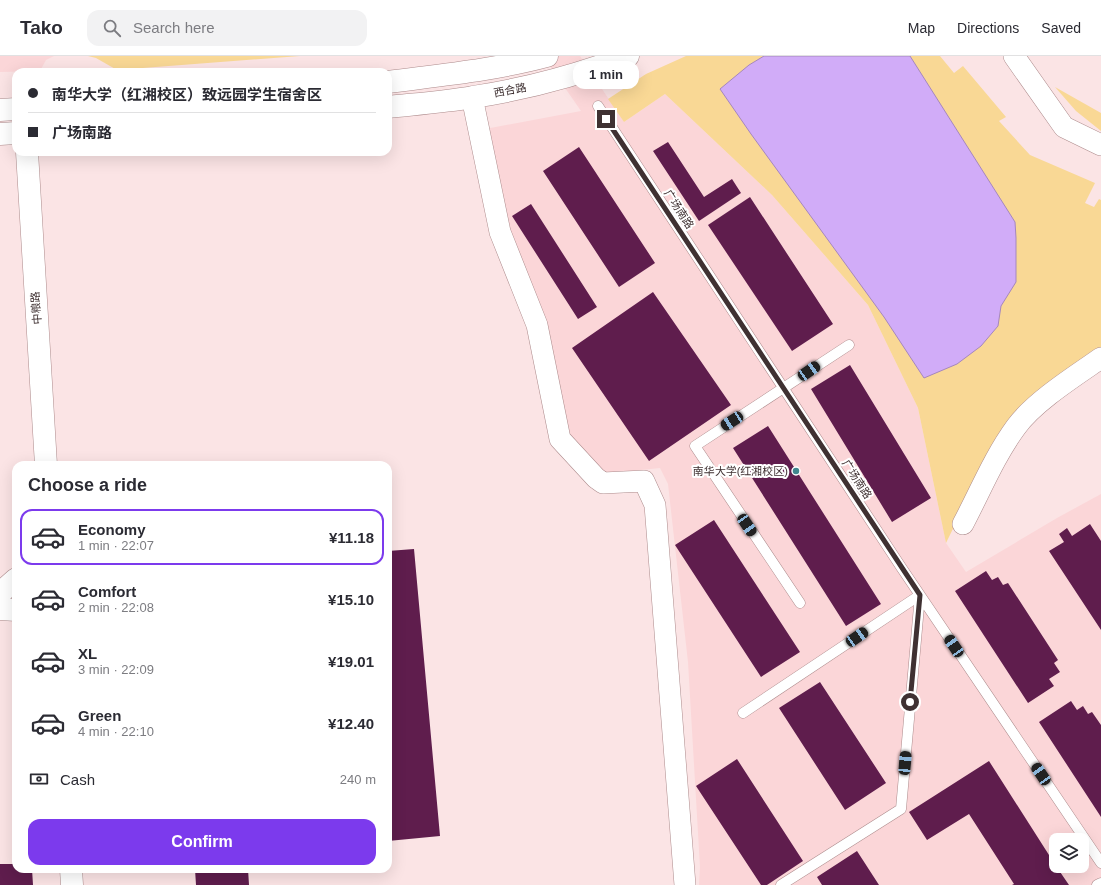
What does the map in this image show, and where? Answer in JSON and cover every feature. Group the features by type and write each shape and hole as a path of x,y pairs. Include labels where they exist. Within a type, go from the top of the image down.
{"street":[{"path":"392,82 468,72 547,56"},
{"name":"西合路","path":"392,107 472,97 536,85 598,67 628,56"},
{"path":"1014,56 1064,127 1101,145"},
{"path":"472,97 500,232 537,325 560,439 596,478 603,483 644,481 655,505 685,885"},
{"path":"0,110 12,109"},
{"path":"0,134 12,133"},
{"name":"中粮路","path":"26,156 46,461"},
{"name":"中粮路","path":"40,156 59,461"},
{"path":"963,524 1001,450 1017,426 1034,407 1101,358"},
{"path":"0,593 12,582"},
{"path":"0,609 12,610"},
{"path":"72,873 72,885"},
{"path":"84,873 85,885"}],"lane":[{"name":"广场南路","path":"598,106 920,595 1101,863"},
{"path":"800,603 695,446 849,345"},
{"path":"743,712 920,595"},
{"path":"781,885 901,809 920,595"},
{"path":"1097,885 1101,883"}],"shaded area":[{"path":"0,56 54,56 46,60 42,68 12,68 12,72 0,72"},
{"path":"88,56 300,56 143,68 114,68 96,58"},
{"name":"南华大学(红湘校区)","path":"543,56 580,56 624,122 665,94 772,195 868,305 918,408 946,543 966,572 1057,518 1101,494 1101,885 699,885 700,867 688,662 668,484 660,468 604,474 570,438 504,228 485,129 581,111"},
{"path":"686,56 940,56 954,73 963,66 1006,117 999,121 1030,155 1095,183 1085,203 1094,207 1099,199 1101,200 1101,350 1076,366 971,492 946,543 918,408 868,305 772,195 665,94 624,122 608,99 646,74"},
{"path":"764,56 910,56 1015,222 1016,282 1001,306 998,326 981,346 957,364 924,378 884,317 720,89 749,65"},
{"path":"1055,87 1101,113 1101,131 1076,111"}],"building":[{"path":"668,142 704,197 732,179 741,193 699,221 653,151"},
{"path":"579,147 655,263 619,287 543,171"},
{"path":"750,197 833,324 792,351 708,225"},
{"path":"531,204 597,307 578,319 512,216"},
{"path":"653,292 731,405 649,461 572,348"},
{"path":"850,365 931,498 892,522 811,389"},
{"path":"768,426 881,604 846,626 733,448"},
{"path":"714,520 800,652 761,677 675,545"},
{"path":"1090,524 1101,541 1101,630 1049,551 1064,542 1059,534 1067,528 1072,536"},
{"path":"414,549 440,836 392,841 392,551"},
{"path":"986,571 992,580 998,577 1003,585 1008,583 1058,660 1054,663 1060,672 1049,679 1054,686 1028,703 955,591"},
{"path":"820,682 886,783 845,810 779,708"},
{"path":"1071,701 1077,710 1083,706 1088,714 1092,712 1101,725 1101,817 1039,722"},
{"path":"737,759 803,861 767,885 761,885 696,786"},
{"path":"989,761 1049,855 1049,873 1061,873 1069,885 1012,885 1014,884 969,814 927,840 909,812"},
{"path":"857,851 879,885 822,885 817,877"},
{"path":"0,864 12,864 12,873 32,873 33,885 0,885"},
{"path":"195,873 248,873 249,885 196,885"}],"place":[{"name":"南华大学(红湘校区)","path":"796,471"}],"route":[{"path":"606,119 920,595 910,702"}]}
